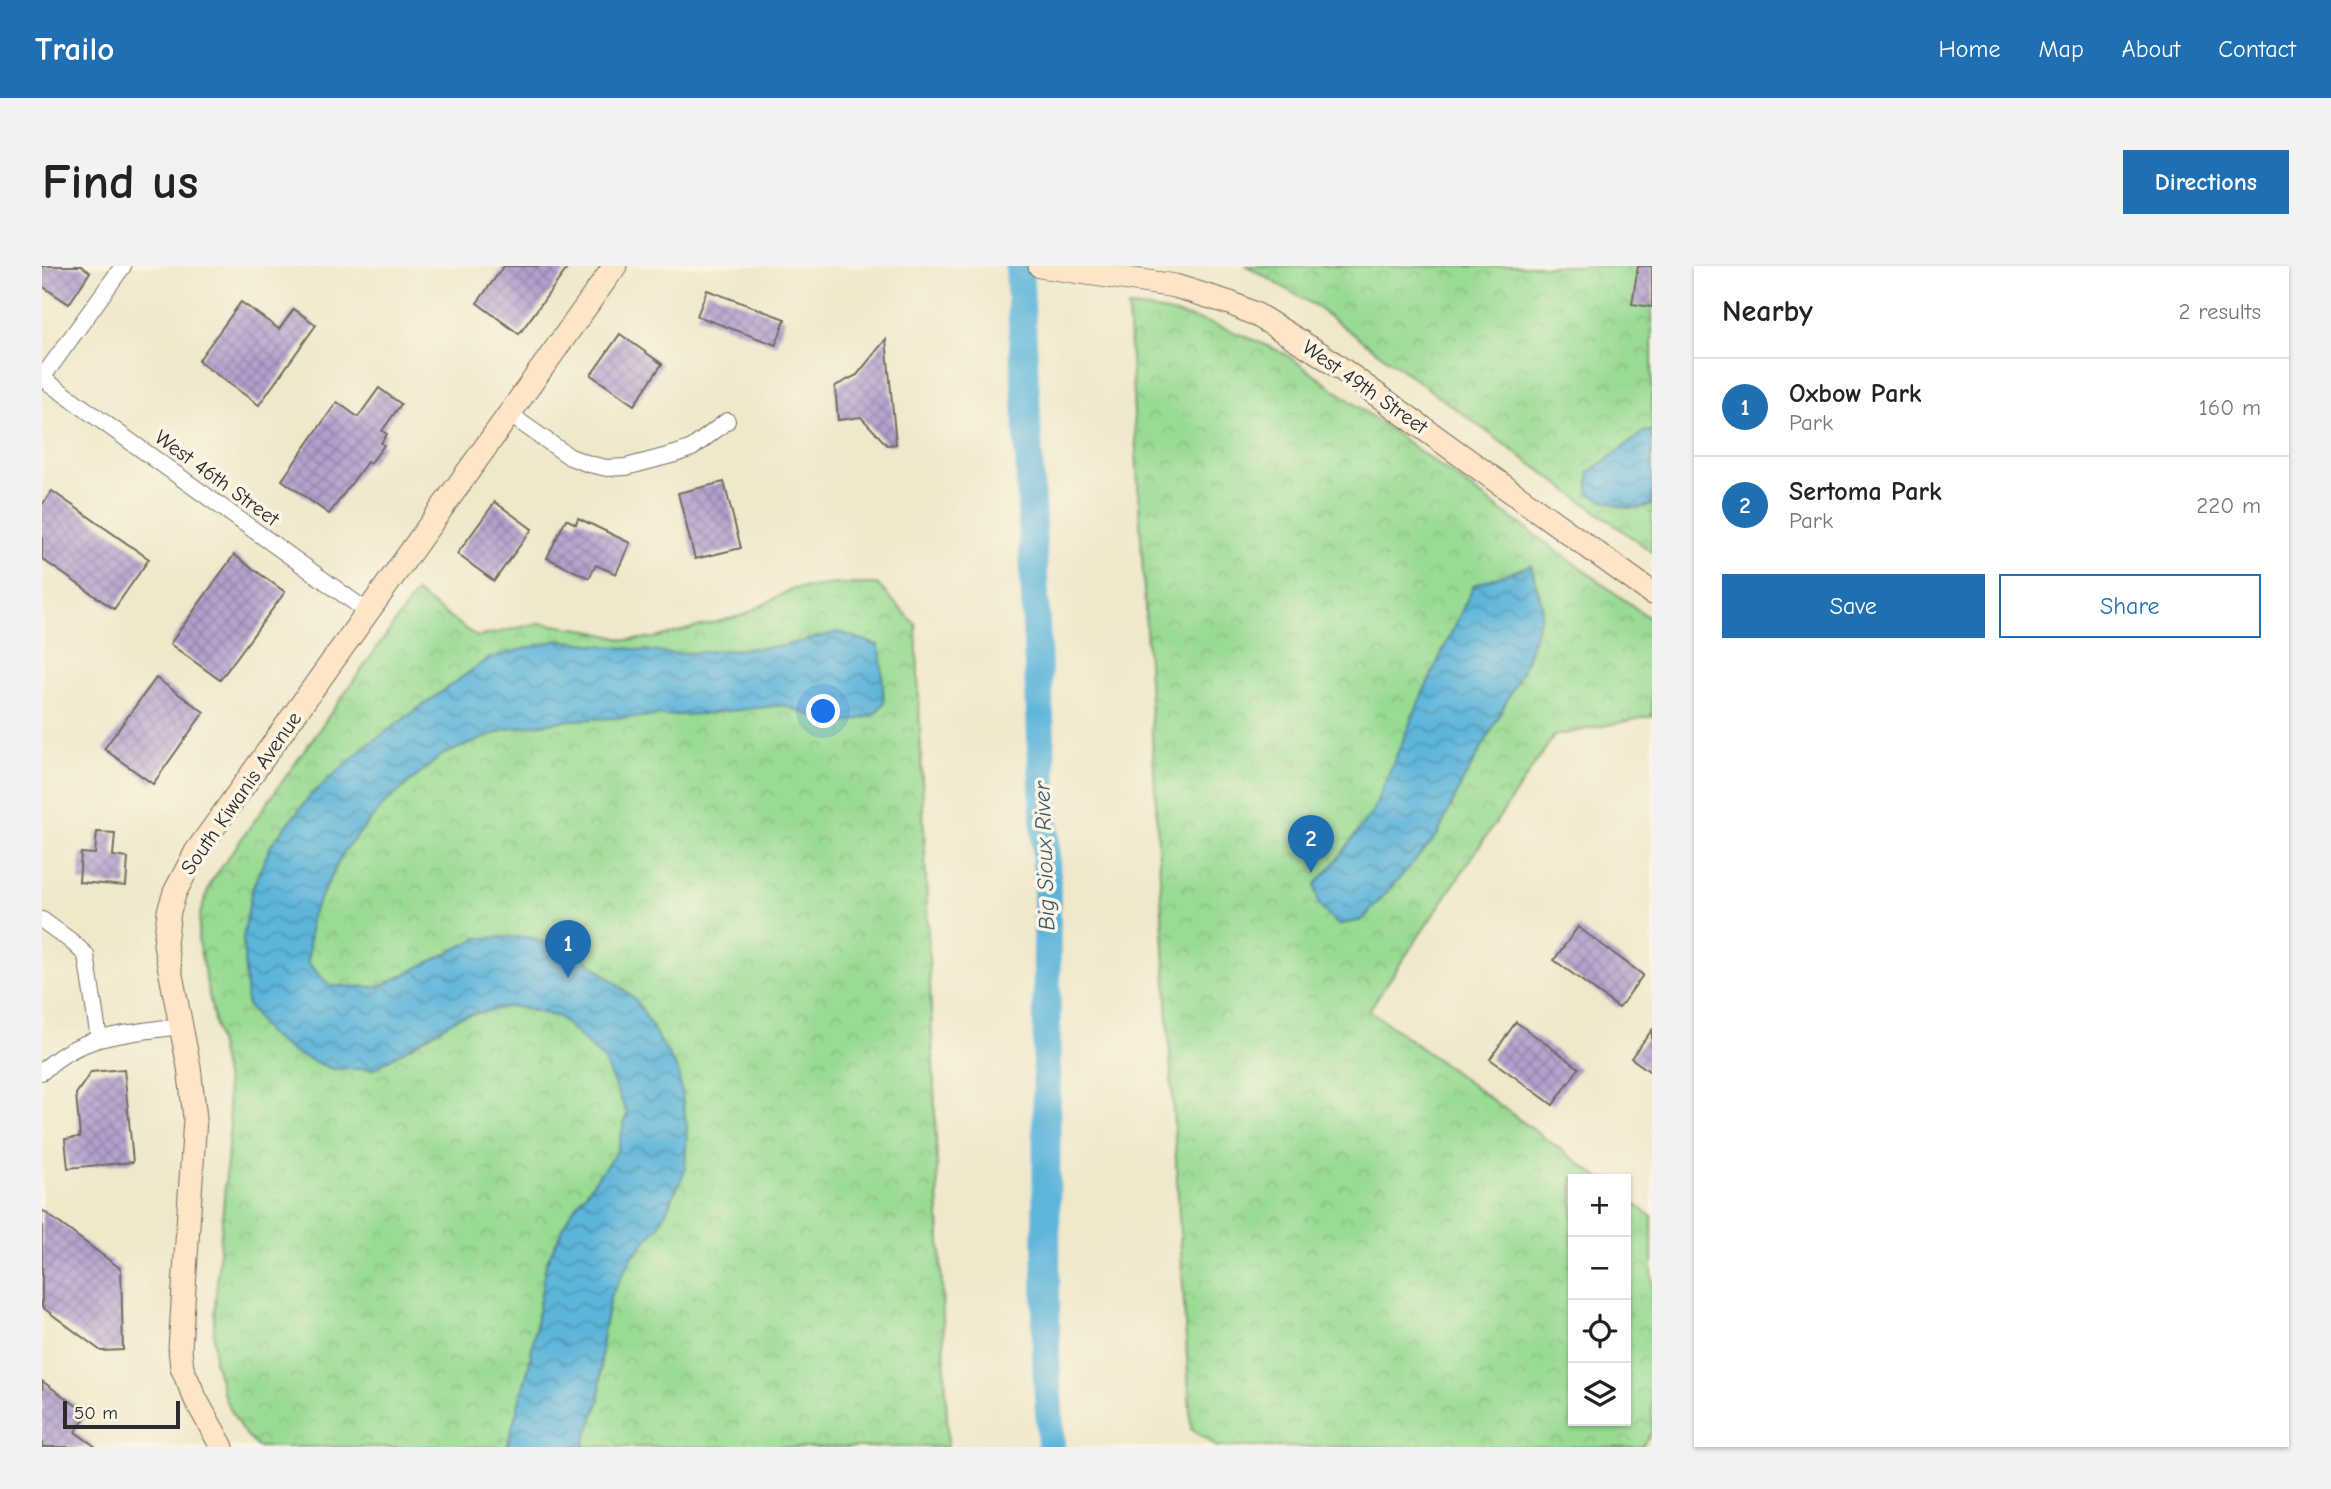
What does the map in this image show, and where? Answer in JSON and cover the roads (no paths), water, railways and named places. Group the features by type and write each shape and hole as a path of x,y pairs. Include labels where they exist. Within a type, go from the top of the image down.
{"street":[{"path":"42,378 123,266"},
{"name":"South Kiwanis Avenue","path":"222,1447 182,1368 181,1330 195,1118 194,1096 165,944 169,911 184,872 615,266"},
{"name":"West 49th Street","path":"1040,266 1175,286 1203,293 1230,303 1284,330 1652,593"},
{"name":"West 46th Street","path":"42,378 368,612"},
{"path":"509,414 570,457 607,468 626,467 692,448 727,421"},
{"path":"42,920 86,955 99,1039"},
{"path":"42,1072 56,1058 73,1047 99,1039 180,1026"}],"water":[{"path":"1652,431 1652,504 1627,508 1589,494 1589,473 1644,432"},
{"path":"1531,565 1542,605 1540,620 1523,669 1437,836 1362,920 1338,925 1319,906 1315,885 1373,811 1422,695 1474,585"},
{"path":"839,632 878,645 884,703 874,715 837,725 783,705 704,714 571,720 507,729 442,755 383,805 344,851 311,916 308,963 330,986 379,987 478,938 530,937 582,956 636,1000 678,1071 687,1128 685,1171 659,1226 632,1257 610,1297 602,1339 600,1400 584,1442 585,1447 507,1447 529,1366 546,1263 570,1214 617,1151 627,1113 603,1059 559,1017 511,1006 459,1017 374,1069 332,1069 294,1053 268,1034 247,1005 243,938 252,889 271,845 311,795 366,746 489,658 558,640 674,654 781,646"}],"waterway":[{"name":"Big Sioux River","path":"1019,266 1047,880 1046,1361 1051,1447"}],"place":[{"name":"Sertoma Park","path":"1311,873"},
{"name":"Oxbow Park","path":"568,978"}]}
